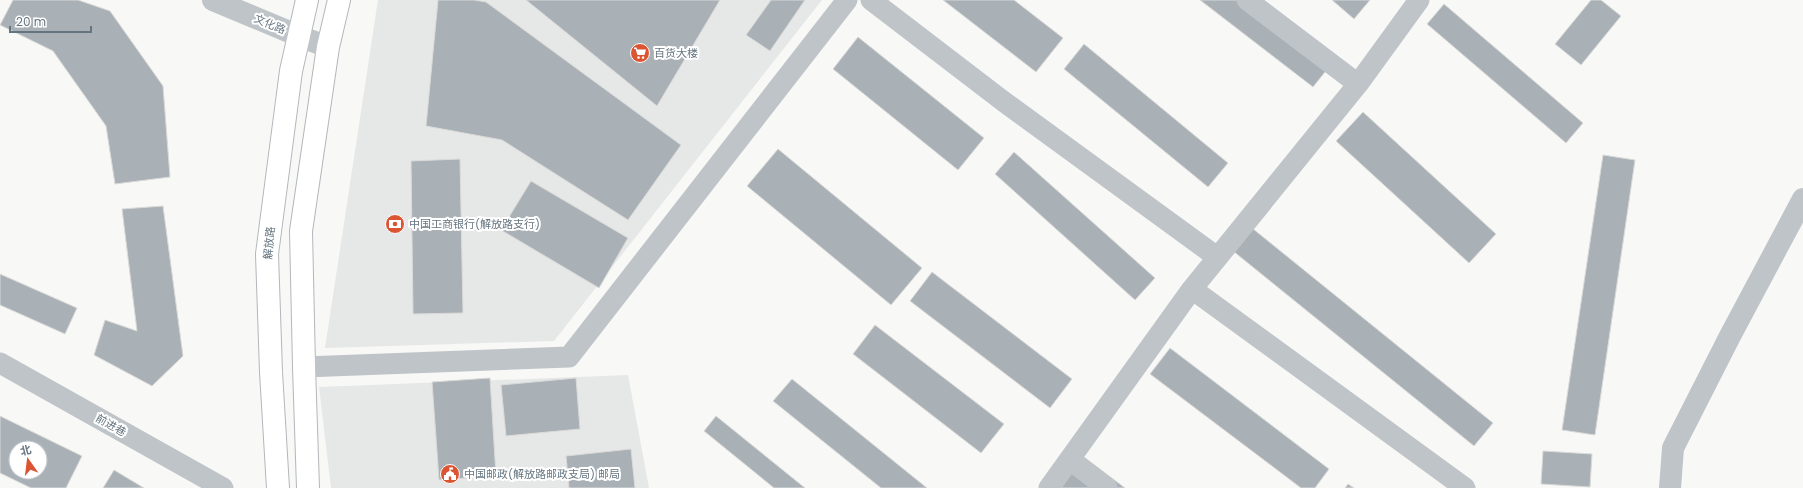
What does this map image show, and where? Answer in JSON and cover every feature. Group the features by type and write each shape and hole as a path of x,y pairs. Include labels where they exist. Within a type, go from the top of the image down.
{"highway":[{"name":"解放路","path":"278,488 271,372 267,254 291,71 307,0"},
{"path":"308,488 301,231 328,47 339,0"}],"street":[{"name":"文化路","path":"214,0 298,36 328,47"},
{"path":"304,367 569,357 847,0"},
{"path":"871,0 1003,101 1217,257"},
{"path":"1247,0 1358,84"},
{"path":"1049,488 1192,289 1358,84 1419,0"},
{"path":"1670,488 1673,448 1730,336 1803,199"},
{"path":"1192,289 1465,488"},
{"name":"前进巷","path":"0,363 223,488"},
{"path":"1070,460 1107,488"}],"shaded area":[{"path":"378,0 822,0 554,341 325,348"},
{"path":"628,375 649,488 331,488 319,387"}],"building":[{"path":"13,0 78,0 110,11 163,86 170,177 115,184 106,126 53,51 0,25"},
{"path":"438,0 474,0 486,2 681,145 628,220 502,140 426,126"},
{"name":"百货大楼","path":"526,0 720,0 657,106"},
{"path":"771,0 805,0 770,51 746,35"},
{"path":"943,0 1014,0 1063,38 1036,72"},
{"path":"1200,0 1253,0 1333,62 1313,87"},
{"path":"1332,0 1370,0 1354,19"},
{"path":"1591,0 1601,0 1621,16 1581,65 1555,44"},
{"path":"1444,4 1583,123 1566,143 1427,24"},
{"path":"858,37 984,138 958,170 833,69"},
{"path":"1084,44 1228,163 1208,187 1064,69"},
{"path":"1363,112 1496,234 1469,263 1336,141"},
{"path":"778,149 922,268 891,305 747,186"},
{"path":"1014,152 1155,278 1135,300 995,174"},
{"path":"1603,155 1635,160 1595,435 1562,430"},
{"path":"460,159 463,313 413,314 411,161"},
{"path":"531,181 628,238 599,288 501,230"},
{"path":"163,206 183,356 152,386 94,355 105,320 137,331 122,209"},
{"path":"1252,228 1493,423 1474,446 1233,251"},
{"path":"932,272 1072,379 1050,408 910,301"},
{"path":"0,274 77,308 65,334 0,305"},
{"path":"875,325 1004,424 981,453 853,354"},
{"path":"1170,348 1329,469 1315,488 1301,488 1150,374"},
{"path":"490,378 496,476 439,480 432,382"},
{"path":"576,378 580,429 506,436 501,385"},
{"path":"792,379 927,488 881,488 773,401"},
{"path":"0,416 82,456 66,488 31,488 14,480 48,480 48,440 8,440 8,477 0,473"},
{"path":"716,416 805,488 774,488 704,431"},
{"path":"631,449 635,488 569,488 566,456"},
{"path":"1543,451 1592,454 1590,487 1541,484"},
{"path":"1084,457 1125,488 1061,487"},
{"path":"114,470 144,488 103,488"},
{"path":"1348,484 1354,488 1345,488"}],"place":[{"name":"百货大楼","path":"640,53"},
{"name":"中国工商银行(解放路支行)","path":"395,224"},
{"name":"中国邮政(解放路邮政支局) 邮局","path":"450,474"}]}
